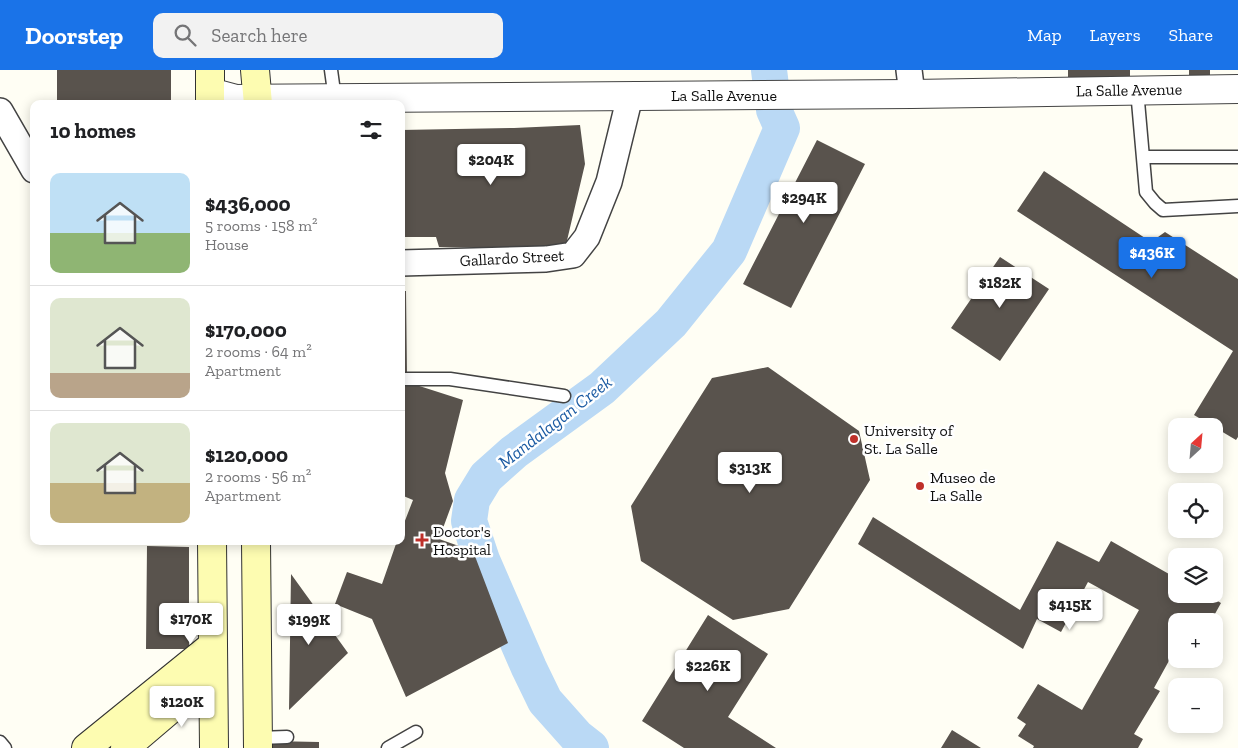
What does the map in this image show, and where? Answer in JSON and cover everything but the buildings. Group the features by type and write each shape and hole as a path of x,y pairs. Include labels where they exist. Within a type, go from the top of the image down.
{"main road":[{"path":"255,70 258,100"},
{"path":"212,545 214,748"},
{"path":"256,545 258,743"},
{"path":"86,748 213,645"},
{"path":"126,748 173,707 213,676"}],"street":[{"name":"La Salle Avenue","path":"405,101 630,96 911,82 1137,90 1238,89"},
{"name":"La Salle Avenue","path":"210,89 236,100"},
{"name":"Gallardo Street","path":"405,263 546,259 572,255 587,237 608,182 630,96"},
{"path":"0,111 30,163"}],"lane":[{"path":"331,70 349,100"},
{"path":"1137,90 1146,192 1155,204 1164,210 1238,206"},
{"path":"1143,157 1238,157"},
{"path":"405,379 450,379 564,396"},
{"path":"388,748 416,732"},
{"path":"258,743 287,737"},
{"path":"0,742 5,748"}],"waterway":[{"name":"Mandalagan Creek","path":"769,70 771,86"},
{"name":"Mandalagan Creek","path":"591,748 577,737 545,701 529,668 482,560 469,521 472,500 486,477 514,452 602,388 671,323 729,251 782,128 774,110"}],"place":[{"name":"University of St. La Salle","path":"854,439"},
{"name":"Museo de La Salle","path":"920,486"},
{"name":"Doctor's Hospital","path":"422,540"}]}
